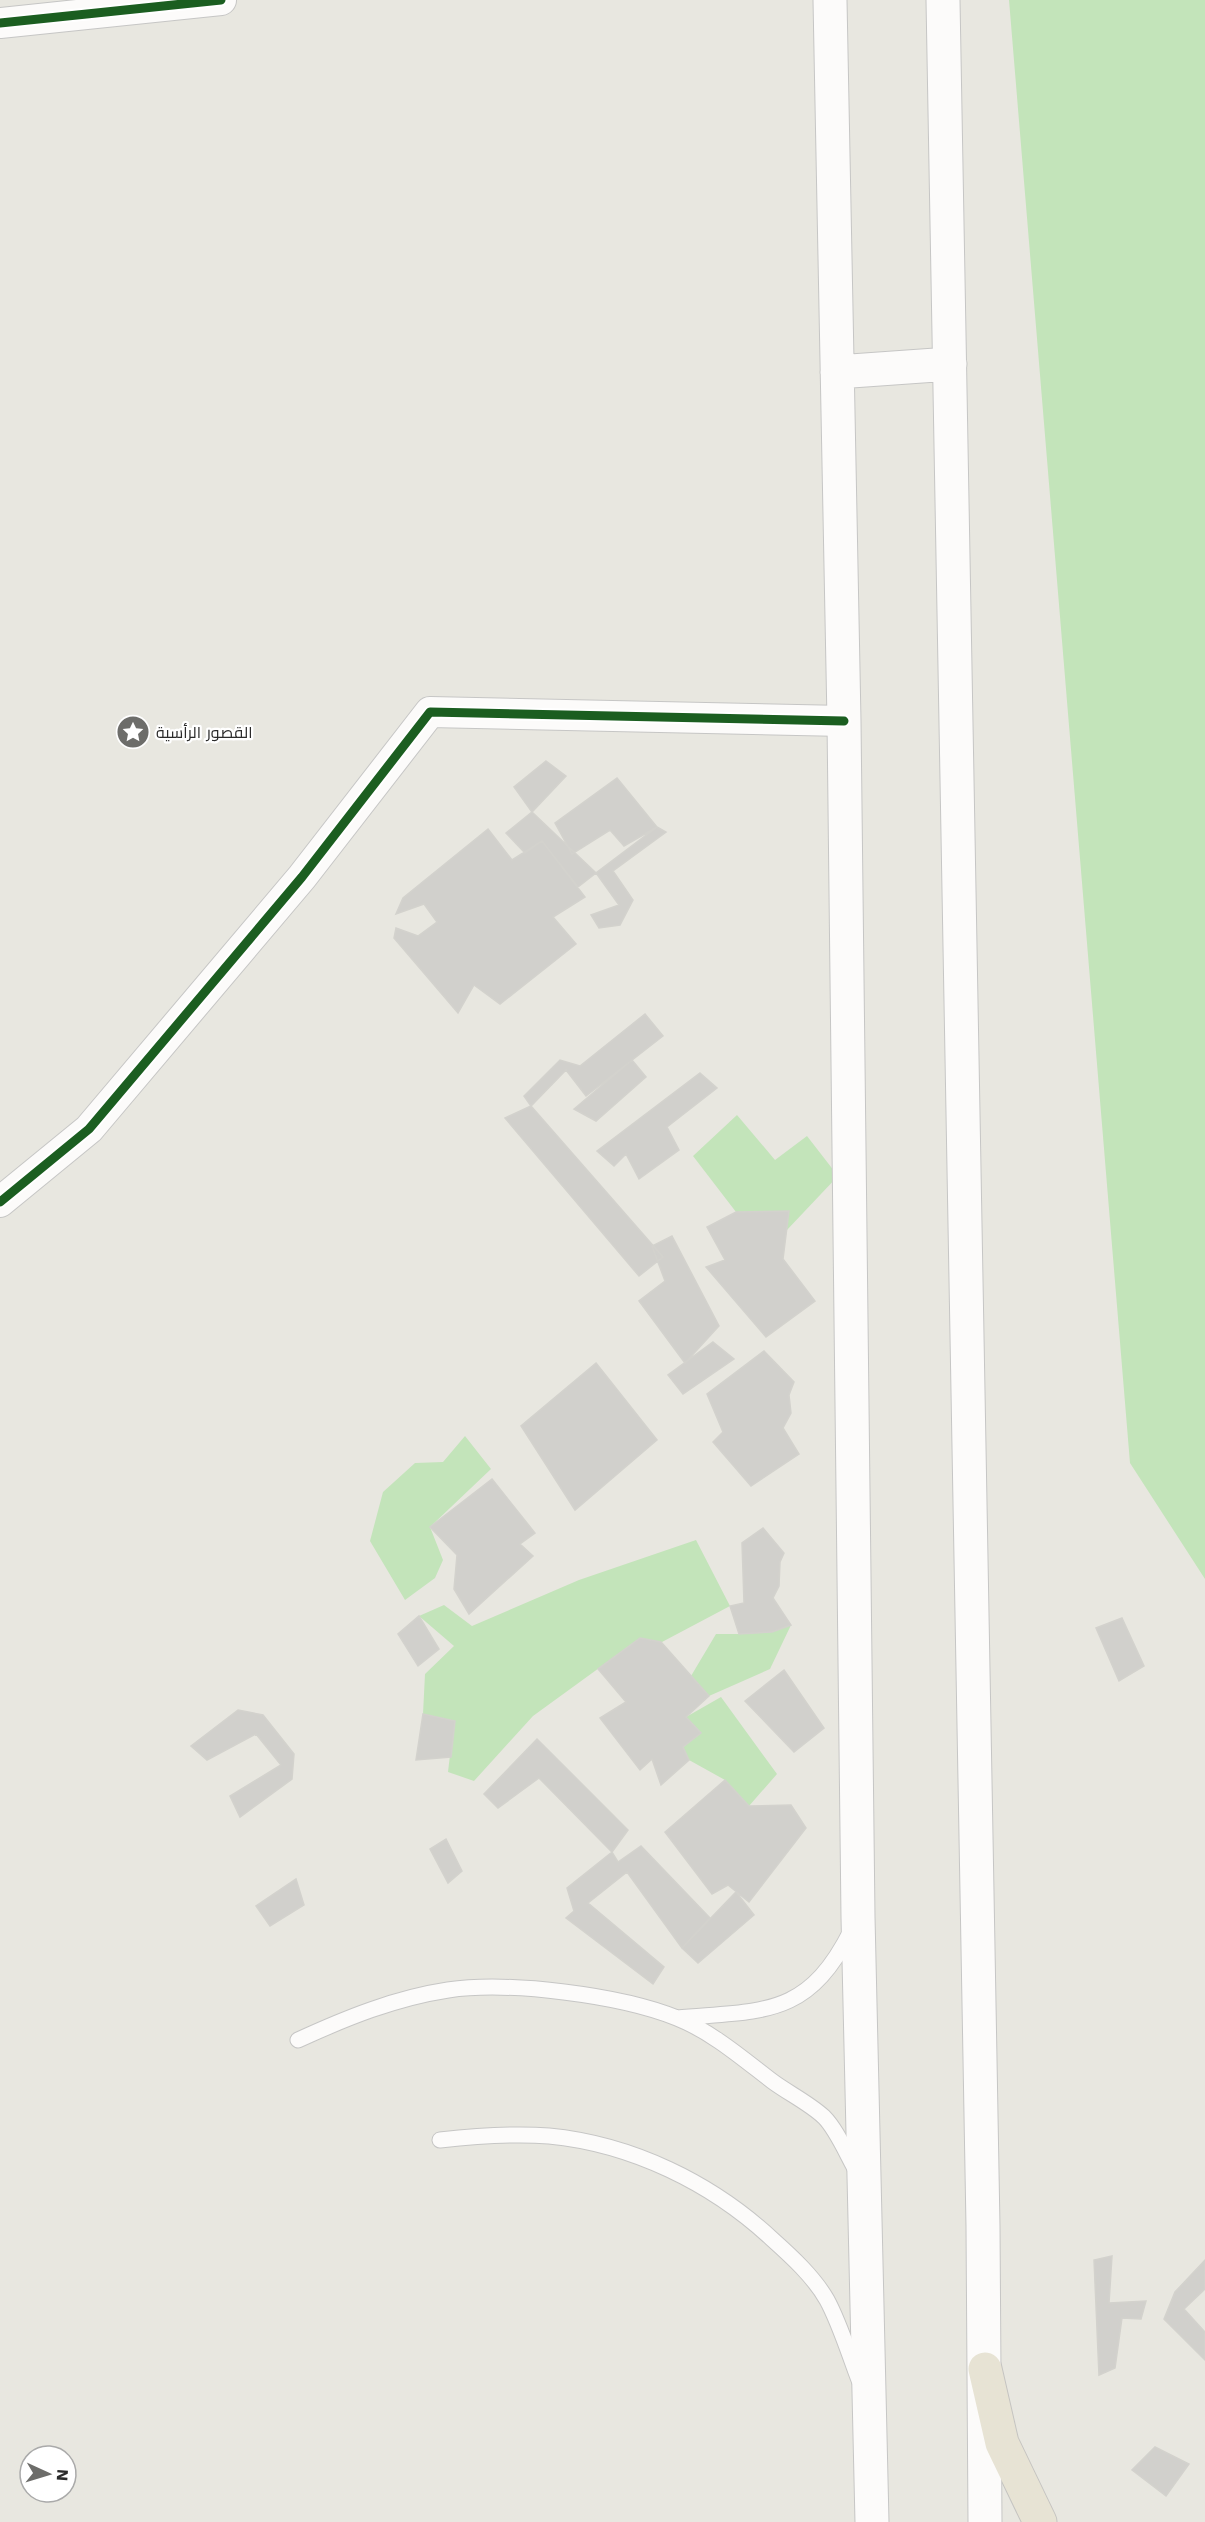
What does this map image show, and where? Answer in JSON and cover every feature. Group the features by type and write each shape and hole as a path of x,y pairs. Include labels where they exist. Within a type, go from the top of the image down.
{"highway":[{"path":"985,2369 1002,2443 1040,2522"}],"main road":[{"path":"830,0 844,722 858,1917 872,2512"},
{"path":"944,0 985,2369 984,2513"},
{"path":"837,372 951,364"}],"street":[{"path":"0,23 222,0"},
{"path":"0,1202 88,1129 302,878 430,712 844,722"}],"lane":[{"path":"677,2018 763,2011 794,2000 823,1978 839,1955 858,1917"},
{"path":"298,2040 346,2018 396,2001 448,1990 495,1987 589,1996 677,2018 729,2048 825,2118 864,2184"},
{"path":"440,2140 495,2134 550,2136 604,2146 656,2163 706,2188 751,2219 783,2249 827,2299 869,2406"}],"green space":[{"path":"1009,0 1205,0 1205,1579 1130,1463"},
{"path":"737,1115 775,1160 807,1136 838,1176 786,1231 789,1211 736,1212 693,1156"},
{"path":"465,1436 491,1469 430,1527 443,1560 435,1578 405,1600 370,1541 383,1492 415,1463 443,1462"},
{"path":"696,1540 730,1606 645,1651 639,1639 533,1716 474,1781 448,1772 454,1721 423,1714 425,1674 454,1646 419,1616 444,1605 472,1626 579,1580"},
{"path":"791,1625 770,1669 709,1696 691,1676 716,1634 739,1634"},
{"path":"721,1697 777,1774 749,1806 725,1780 689,1760 683,1747 700,1733 686,1717"}],"building":[{"path":"546,761 566,776 532,812 514,787"},
{"path":"617,778 657,827 624,846 610,830 572,854 555,823"},
{"path":"532,812 596,873 578,887 542,841 525,853 506,833"},
{"path":"657,827 666,832 613,871 633,900 620,925 599,928 591,915 619,905 596,873"},
{"path":"488,829 512,860 542,841 585,897 553,917 576,944 500,1004 474,985 458,1013 394,938 396,928 418,936 437,922 424,904 396,914 403,898"},
{"path":"645,1014 663,1036 586,1096 566,1070 531,1106 524,1096 560,1060 580,1066"},
{"path":"632,1060 646,1077 596,1121 574,1109"},
{"path":"700,1073 717,1088 667,1127 679,1150 639,1179 626,1154 614,1166 597,1151"},
{"path":"531,1106 663,1257 639,1276 505,1118"},
{"path":"789,1211 783,1259 815,1301 766,1337 706,1267 725,1260 707,1227 736,1212"},
{"path":"672,1236 719,1326 685,1363 639,1301 665,1281 652,1246"},
{"path":"713,1342 734,1359 683,1394 668,1375"},
{"path":"764,1351 794,1382 789,1395 791,1413 783,1428 799,1454 751,1486 713,1442 723,1432 707,1394"},
{"path":"596,1363 657,1440 575,1510 521,1426"},
{"path":"492,1479 535,1533 520,1544 533,1556 469,1614 454,1589 457,1555 430,1527"},
{"path":"763,1528 784,1553 780,1562 779,1586 773,1598 791,1625 772,1632 739,1634 730,1606 744,1603 742,1543"},
{"path":"419,1616 439,1649 418,1666 398,1634"},
{"path":"1122,1618 1144,1666 1119,1681 1096,1628"},
{"path":"640,1638 661,1642 709,1696 686,1717 701,1733 683,1747 689,1760 661,1785 652,1759 640,1770 600,1718 626,1702 598,1669"},
{"path":"784,1670 824,1728 794,1752 745,1701"},
{"path":"238,1710 263,1715 294,1754 292,1779 240,1817 230,1796 281,1765 256,1734 207,1760 191,1746"},
{"path":"423,1714 455,1721 451,1757 416,1760"},
{"path":"537,1739 628,1830 612,1852 539,1778 498,1808 484,1794"},
{"path":"725,1780 749,1806 791,1805 806,1828 749,1902 728,1885 712,1894 665,1832"},
{"path":"446,1839 462,1871 448,1883 430,1849"},
{"path":"641,1846 710,1918 682,1948 627,1872 588,1903 664,1967 653,1984 566,1918 574,1911 567,1888 612,1852 618,1862"},
{"path":"296,1879 304,1905 270,1926 256,1906"},
{"path":"736,1892 754,1915 698,1963 682,1948"},
{"path":"1112,2256 1109,2303 1146,2301 1141,2319 1122,2318 1115,2368 1099,2375 1094,2260"},
{"path":"1205,2260 1205,2289 1184,2309 1205,2332 1205,2360 1164,2319 1175,2292"},
{"path":"1155,2447 1189,2464 1166,2496 1132,2470"}],"cycle path":[{"path":"0,23 221,0"},
{"path":"0,1202 89,1129 302,877 430,712 844,721"}],"place":[{"name":"القصور الرأسية","path":"133,732"}]}
